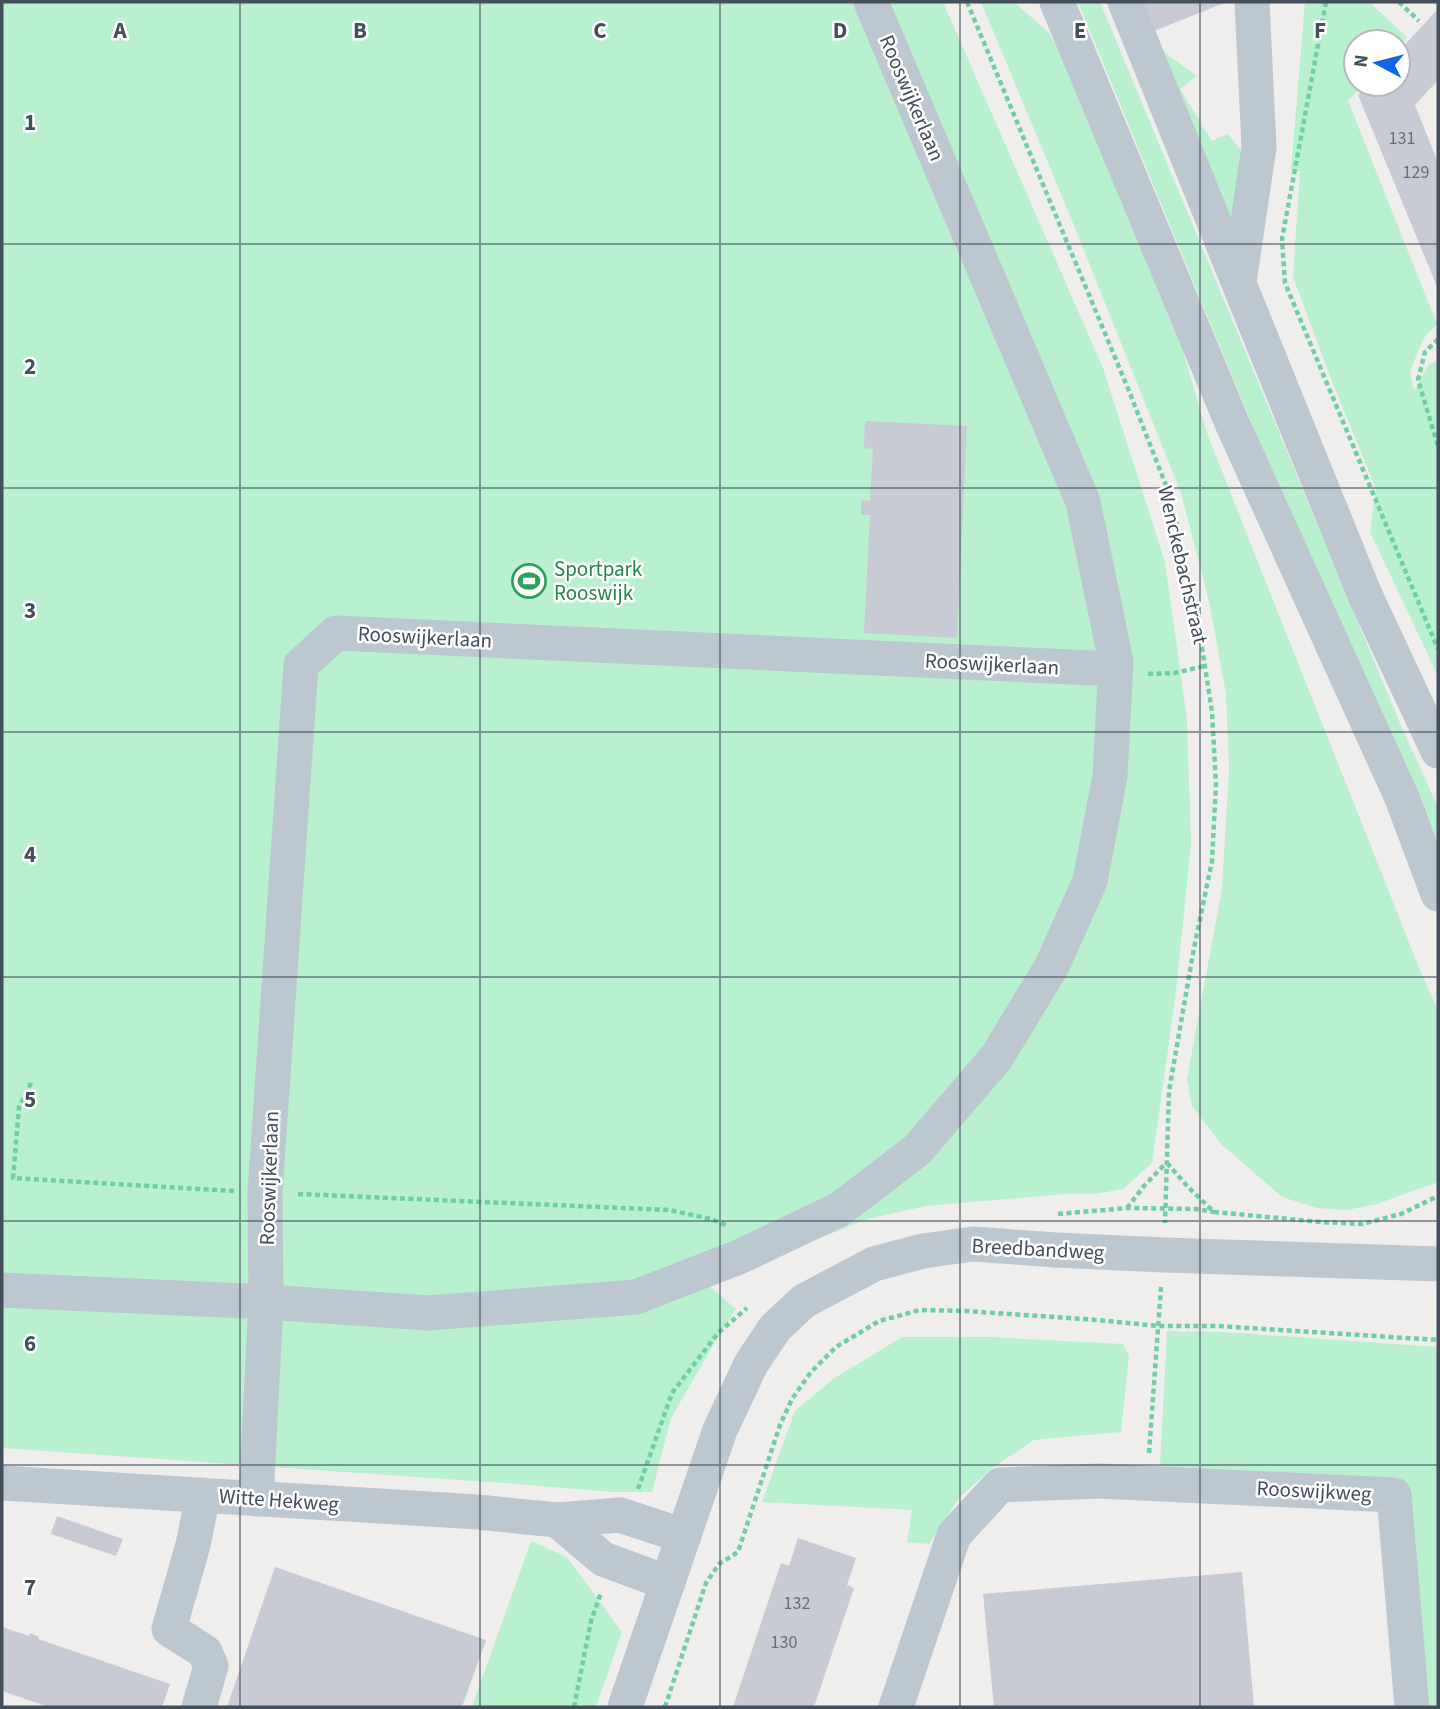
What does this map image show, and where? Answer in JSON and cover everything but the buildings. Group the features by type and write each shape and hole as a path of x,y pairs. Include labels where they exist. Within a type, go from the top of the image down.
{"street":[{"name":"Rooswijkerlaan","path":"2,1290 265,1302 428,1313 636,1297 740,1257 840,1209 917,1150 996,1058 1052,966 1090,881 1110,776 1116,662 1083,502 870,2"},
{"path":"1031,2 1035,6 1060,10 1233,423 1402,798 1438,894"},
{"path":"1125,2 1364,595 1438,751"},
{"path":"1239,282 1259,146 1252,2"},
{"name":"Rooswijkerlaan","path":"256,1499 265,1302 265,1192 301,665 336,633 1115,669"},
{"name":"Breedbandweg","path":"625,1707 720,1430 751,1364 775,1328 804,1301 874,1264 923,1251 973,1244 1150,1255 1438,1264"},
{"name":"Rooswijkweg","path":"896,1707 954,1535 1000,1485 1100,1481 1394,1495 1412,1707"},
{"name":"Witte Hekweg","path":"2,1483 478,1512 557,1520 620,1515 684,1536"},
{"path":"199,1707 211,1666 205,1652 169,1629 203,1495"},
{"path":"557,1520 603,1559 668,1583"}],"path":[{"name":"Wenckebachstraat","path":"967,2 1171,498 1199,628 1212,712 1216,785 1212,861 1169,1091 1166,1162"},
{"path":"1326,2 1282,239 1285,283 1438,649"},
{"path":"1399,2 1419,21"},
{"path":"1438,339 1424,352 1418,380 1438,446"},
{"path":"1115,669 1147,674 1175,673 1205,666"},
{"path":"31,1083 19,1107 13,1178 669,1210 711,1219 770,1242"},
{"path":"1127,1208 1166,1162 1214,1212"},
{"path":"1166,1210 1196,1209 1362,1224 1401,1214 1438,1196"},
{"path":"628,1517 672,1393 718,1333 747,1308"},
{"path":"665,1707 706,1583 719,1564 738,1552 763,1473 788,1408 811,1371 836,1347 879,1321 920,1310 1158,1326 1218,1326 1438,1340"},
{"path":"1147,1483 1158,1326"},
{"path":"573,1707 592,1621 612,1562"}],"green space":[{"name":"Sportpark Rooswijk","path":"2,2 943,2 1103,368 1165,562 1187,719 1191,844 1175,1000 1152,1163 1123,1189 1095,1194 1065,1194 926,1206 867,1219 707,1284 736,1309 671,1418 652,1492 611,1492 2,1448"},
{"path":"981,2 1014,2 1049,33 1059,50 1182,348 1208,436 1438,1010 1438,1182 1377,1204 1347,1210 1317,1208 1282,1197 1221,1144 1192,1106 1187,1079 1222,888 1229,768 1226,694 1209,601 1181,493"},
{"path":"1078,2 1100,2 1402,728 1438,807 1438,846 1357,679"},
{"path":"1305,2 1369,2 1397,28 1342,28 1342,98 1351,98 1348,101 1437,324 1423,339 1410,372 1414,391 1429,364 1438,361 1438,676 1370,532 1376,489 1293,277 1300,171 1291,170"},
{"path":"1153,44 1197,76 1180,89 1212,141 1228,134 1247,158 1230,237"},
{"path":"1167,1331 1223,1332 1438,1347 1438,1707 1430,1707 1413,1528 1374,1481 1160,1466"},
{"path":"902,1337 989,1337 1123,1344 1129,1356 1121,1432 1034,1440 991,1469 959,1498 929,1544 907,1542 912,1510 762,1502 795,1411 833,1379"},
{"path":"531,1541 567,1557 622,1632 596,1707 472,1707"}],"place":[{"name":"Sportpark Rooswijk","path":"529,581"}]}
